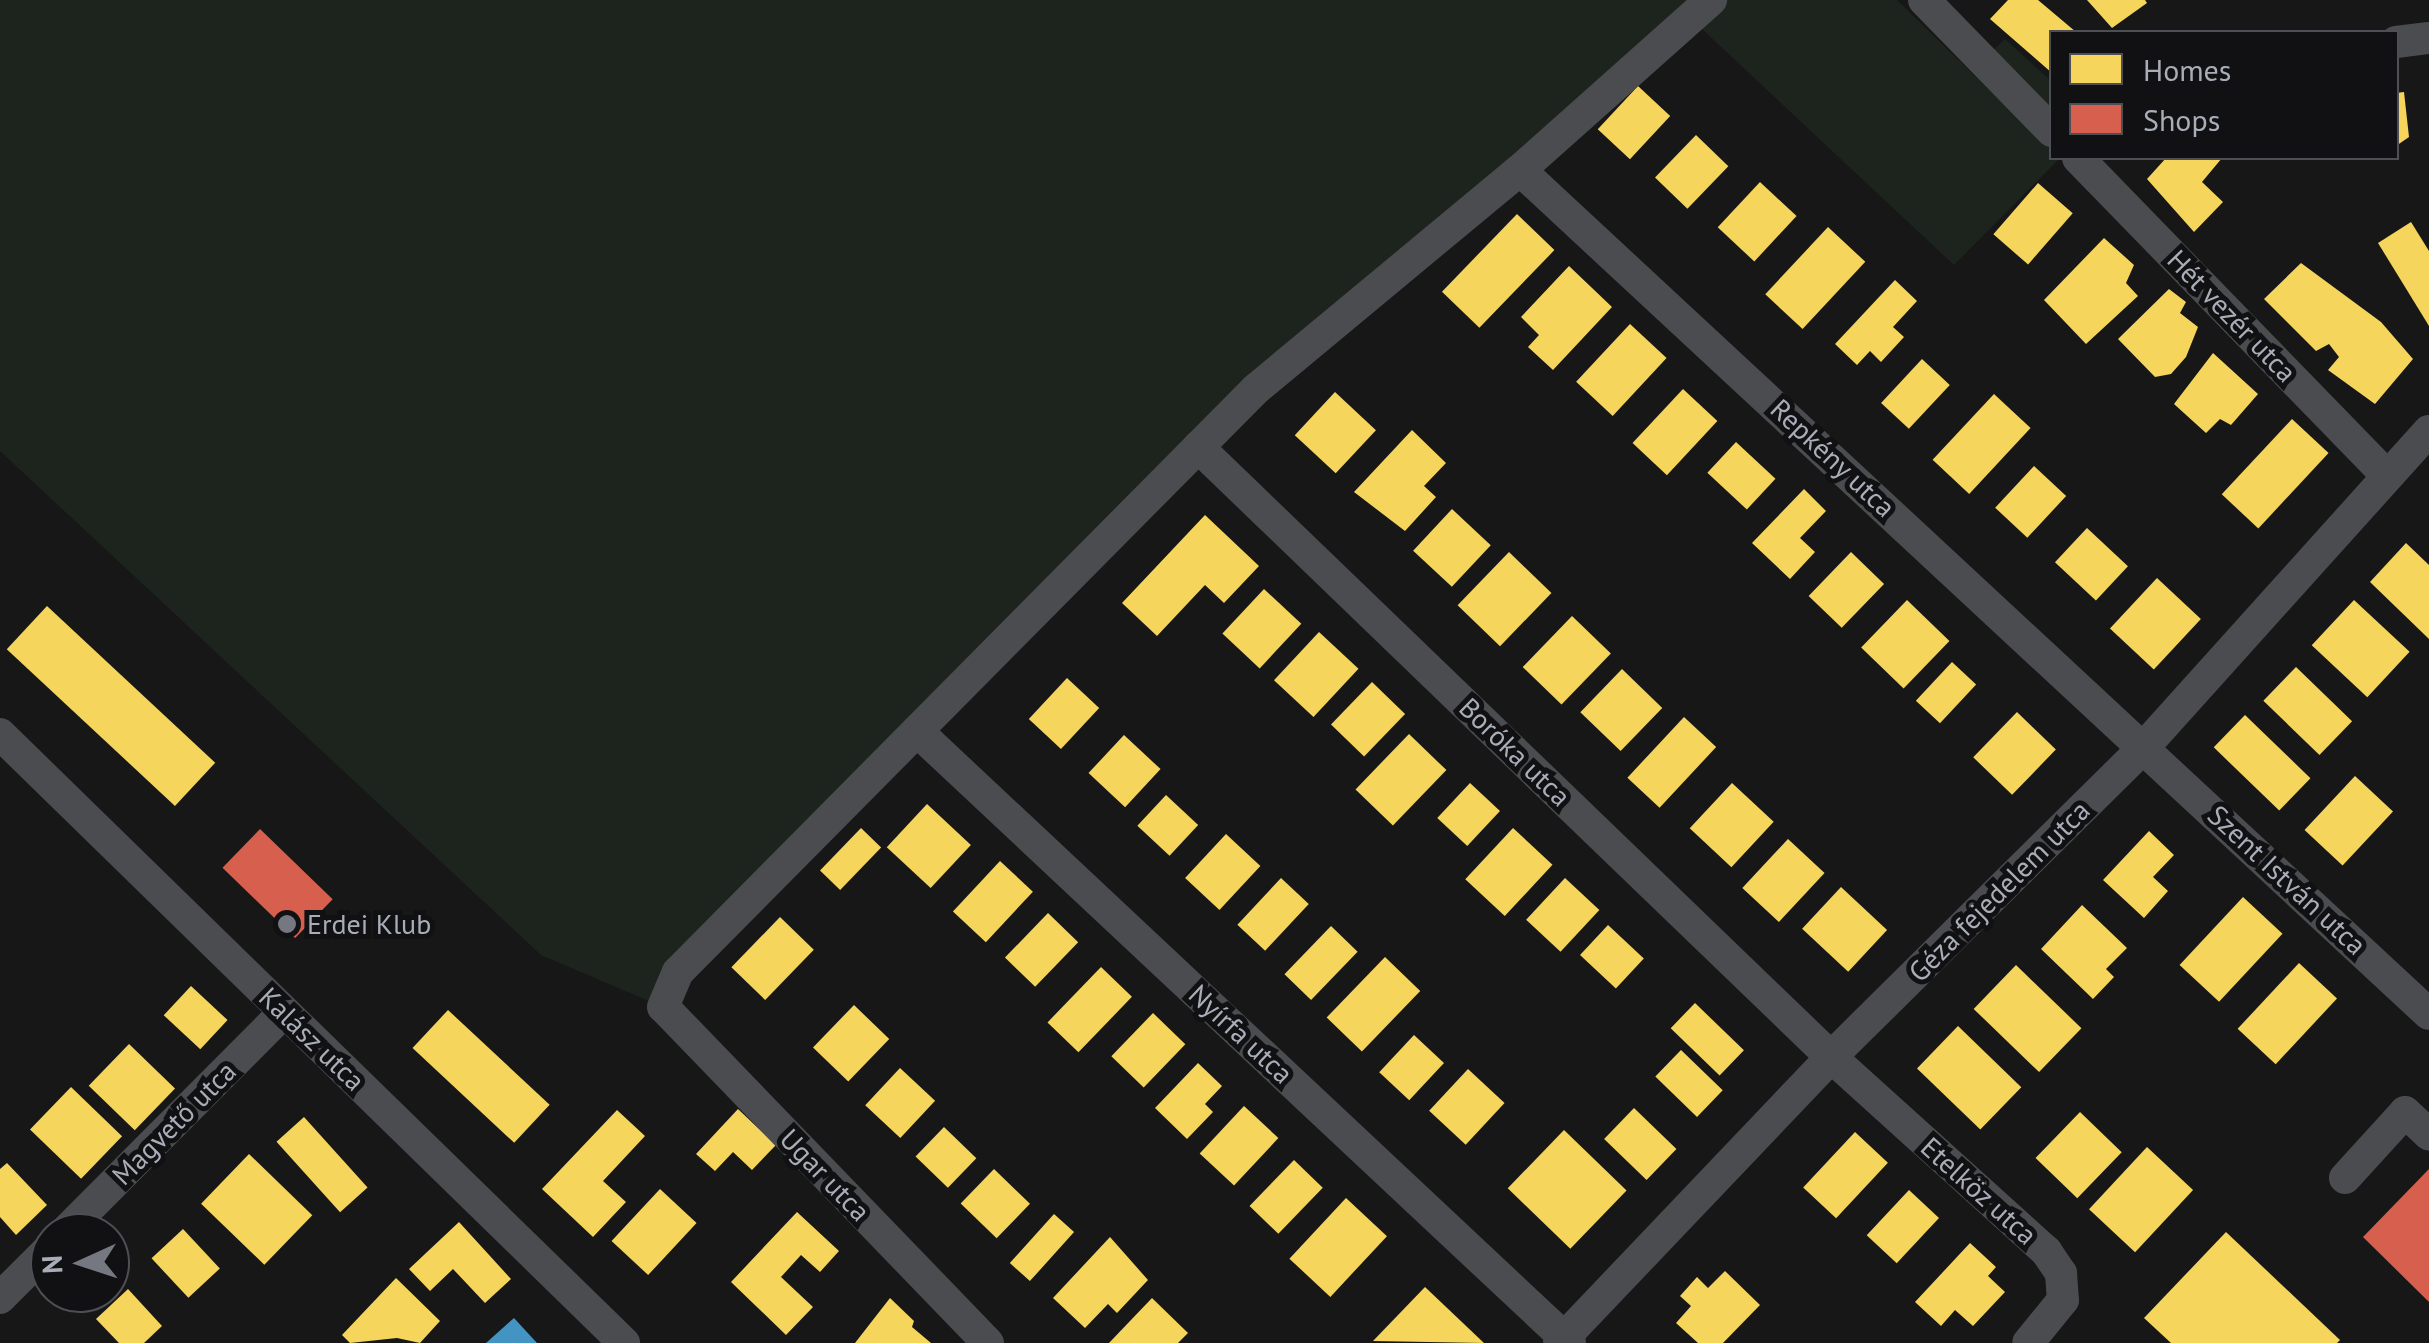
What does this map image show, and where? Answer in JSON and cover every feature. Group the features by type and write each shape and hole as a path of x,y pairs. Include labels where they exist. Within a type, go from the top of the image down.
{"street":[{"path":"917,730 1256,389 1520,170 1711,0"},
{"path":"1924,0 2049,128"},
{"path":"2399,42 2429,38"},
{"name":"Hét vezér utca","path":"2083,160 2386,475"},
{"name":"Repkény utca","path":"1520,170 2145,746"},
{"name":"Géza fejedelem utca","path":"1564,1341 1832,1057 2145,746 2429,430"},
{"name":"Boróka utca","path":"1198,447 1832,1057"},
{"name":"Ugar utca","path":"917,730 678,972 662,1006 988,1343"},
{"name":"Nyírfa utca","path":"917,730 1564,1341"},
{"name":"Kalász utca","path":"0,734 624,1343"},
{"name":"Szent István utca","path":"2145,746 2429,1014"},
{"name":"Magvető utca","path":"84,1213 284,1012"},
{"name":"Etelköz utca","path":"1832,1057 2046,1251 2061,1273 2062,1300 2028,1343"},
{"path":"2345,1178 2406,1112 2429,1134"},
{"path":"0,1298 30,1268"}],"shaded area":[{"path":"0,0 1711,0 1256,389 663,1007 541,955 0,451"},
{"path":"1722,0 1897,0 2049,148 2049,160 2058,160 1954,265 1701,28"},
{"path":"2005,39 2049,79 2049,129 1981,62"}],"building: Homes":[{"path":"2008,0 2038,0 2074,30 2049,30 2049,70 1990,19"},
{"path":"2087,0 2145,0 2147,3 2112,28"},
{"path":"1638,86 1670,116 1630,159 1598,129"},
{"path":"2404,92 2409,137 2399,144 2399,93"},
{"path":"1696,135 1728,166 1687,209 1655,177"},
{"path":"2164,160 2220,160 2202,182 2223,202 2194,232 2147,179"},
{"path":"1760,182 1797,216 1754,261 1718,227"},
{"path":"2038,183 2073,213 2028,264 1993,234"},
{"path":"1517,214 1554,250 1479,328 1442,292"},
{"path":"2411,222 2429,251 2429,326 2378,243"},
{"path":"1828,227 1865,262 1803,329 1765,294"},
{"path":"2104,238 2134,265 2126,283 2138,296 2086,344 2044,300"},
{"path":"2301,263 2381,322 2413,359 2375,404 2328,370 2339,357 2329,344 2316,351 2264,299"},
{"path":"1569,266 1612,307 1553,370 1528,347 1539,335 1521,317"},
{"path":"1895,280 1917,301 1893,327 1904,337 1881,362 1870,351 1857,365 1835,344"},
{"path":"2169,289 2186,302 2180,313 2198,327 2186,357 2171,374 2155,377 2118,339"},
{"path":"1630,324 1667,358 1613,416 1576,382"},
{"path":"2213,353 2258,394 2231,425 2220,419 2206,433 2174,404"},
{"path":"1922,359 1950,385 1909,429 1881,403"},
{"path":"1683,389 1717,421 1667,475 1633,443"},
{"path":"1335,392 1376,430 1336,473 1295,435"},
{"path":"1994,394 2031,428 1969,494 1933,460"},
{"path":"2292,419 2329,453 2258,528 2222,494"},
{"path":"1412,430 1446,463 1424,486 1436,497 1405,531 1354,492"},
{"path":"1736,442 1775,479 1747,510 1707,473"},
{"path":"2034,466 2066,496 2027,538 1995,508"},
{"path":"1804,489 1826,511 1800,538 1815,552 1790,579 1752,543"},
{"path":"1452,509 1491,545 1452,587 1413,551"},
{"path":"1205,515 1259,566 1224,603 1205,585 1157,636 1122,603"},
{"path":"2087,528 2128,566 2096,601 2055,562"},
{"path":"2406,543 2429,565 2429,639 2370,582"},
{"path":"1509,552 1551,593 1500,646 1458,605"},
{"path":"1851,552 1884,584 1842,628 1809,596"},
{"path":"2157,578 2201,619 2154,669 2110,628"},
{"path":"1264,589 1301,624 1260,668 1222,634"},
{"path":"1907,600 1949,641 1904,688 1861,647"},
{"path":"2354,600 2410,652 2367,697 2312,645"},
{"path":"47,606 215,763 175,806 7,649"},
{"path":"1572,616 1611,654 1562,705 1523,667"},
{"path":"1319,632 1358,669 1313,717 1274,680"},
{"path":"1952,662 1976,685 1940,723 1916,701"},
{"path":"2296,667 2352,721 2319,755 2263,701"},
{"path":"1622,669 1662,708 1621,751 1580,712"},
{"path":"1067,678 1099,708 1061,749 1029,719"},
{"path":"1372,682 1405,714 1364,756 1331,724"},
{"path":"2017,712 2056,750 2012,795 1973,757"},
{"path":"2245,715 2310,778 2279,811 2214,747"},
{"path":"1684,717 1716,747 1660,808 1627,778"},
{"path":"1409,734 1446,770 1393,826 1356,789"},
{"path":"1124,735 1161,769 1125,807 1089,773"},
{"path":"2355,776 2393,811 2343,866 2305,830"},
{"path":"1470,783 1500,811 1467,846 1437,818"},
{"path":"1732,783 1774,822 1731,867 1690,828"},
{"path":"1166,795 1198,825 1170,856 1137,826"},
{"path":"927,804 971,845 931,888 887,847"},
{"path":"861,828 881,847 840,890 820,870"},
{"path":"1513,828 1552,865 1505,916 1465,879"},
{"path":"2149,831 2174,855 2153,877 2168,891 2144,918 2103,880"},
{"path":"1226,834 1260,866 1219,910 1185,878"},
{"path":"1788,839 1825,873 1779,922 1742,888"},
{"path":"1000,861 1033,892 986,942 953,911"},
{"path":"1281,878 1309,904 1265,951 1237,925"},
{"path":"1565,878 1599,910 1560,952 1526,920"},
{"path":"1841,887 1887,930 1848,972 1802,929"},
{"path":"2243,897 2282,934 2219,1002 2180,965"},
{"path":"2082,905 2127,948 2106,969 2114,977 2093,999 2041,949"},
{"path":"1048,913 1078,942 1035,987 1005,958"},
{"path":"780,917 814,950 765,1000 731,967"},
{"path":"1608,925 1644,958 1616,988 1580,955"},
{"path":"1331,926 1358,952 1311,1000 1284,974"},
{"path":"1385,957 1420,991 1362,1051 1327,1017"},
{"path":"2299,963 2337,998 2276,1064 2238,1029"},
{"path":"2016,965 2081,1028 2039,1072 1974,1009"},
{"path":"1101,967 1132,997 1078,1052 1048,1022"},
{"path":"191,986 228,1020 200,1049 164,1015"},
{"path":"1695,1003 1744,1050 1720,1075 1671,1028"},
{"path":"854,1005 889,1039 848,1081 813,1047"},
{"path":"448,1010 550,1105 514,1143 413,1048"},
{"path":"1153,1013 1185,1044 1144,1087 1111,1056"},
{"path":"1958,1026 2021,1087 1980,1130 1917,1068"},
{"path":"1414,1035 1444,1063 1409,1100 1379,1072"},
{"path":"129,1044 175,1088 135,1130 89,1086"},
{"path":"1681,1050 1723,1090 1697,1117 1655,1077"},
{"path":"1198,1063 1222,1086 1205,1104 1213,1112 1187,1139 1155,1108"},
{"path":"900,1068 935,1101 900,1138 865,1105"},
{"path":"1468,1069 1505,1103 1466,1145 1429,1111"},
{"path":"71,1087 122,1136 81,1179 30,1129"},
{"path":"1244,1106 1278,1138 1234,1186 1200,1154"},
{"path":"1634,1108 1676,1149 1647,1180 1604,1139"},
{"path":"738,1109 776,1145 752,1170 733,1152 715,1171 696,1154"},
{"path":"617,1110 645,1136 603,1181 626,1202 593,1237 542,1189"},
{"path":"2080,1112 2122,1152 2077,1198 2036,1158"},
{"path":"304,1117 368,1188 340,1212 277,1142"},
{"path":"944,1127 976,1158 948,1188 916,1156"},
{"path":"1564,1130 1627,1190 1570,1249 1508,1188"},
{"path":"1855,1132 1888,1163 1836,1218 1803,1188"},
{"path":"2147,1147 2193,1190 2135,1252 2089,1209"},
{"path":"249,1154 312,1215 264,1265 201,1204"},
{"path":"1294,1160 1323,1188 1278,1234 1250,1206"},
{"path":"7,1163 47,1205 39,1213 30,1213 30,1221 16,1235 0,1217 0,1169"},
{"path":"994,1169 1030,1204 997,1238 961,1204"},
{"path":"660,1189 697,1223 648,1275 612,1241"},
{"path":"1909,1190 1939,1218 1897,1263 1867,1235"},
{"path":"1346,1198 1387,1236 1330,1297 1289,1259"},
{"path":"797,1212 839,1251 820,1272 801,1255 781,1277 813,1307 786,1335 731,1282"},
{"path":"1054,1214 1074,1232 1030,1281 1010,1263"},
{"path":"459,1222 511,1279 485,1303 453,1269 430,1291 409,1269"},
{"path":"183,1229 220,1268 188,1298 152,1258"},
{"path":"2226,1232 2340,1340 2171,1343 2144,1318"},
{"path":"1110,1237 1148,1280 1117,1313 1108,1304 1085,1328 1053,1298"},
{"path":"1970,1243 1996,1267 1988,1276 2005,1292 1973,1326 1955,1310 1941,1326 1915,1302"},
{"path":"1725,1271 1760,1305 1723,1343 1698,1343 1676,1323 1691,1306 1680,1296 1697,1277 1708,1288"},
{"path":"396,1278 440,1321 420,1343 397,1338 350,1343 342,1335"},
{"path":"1425,1287 1484,1343 1373,1341"},
{"path":"130,1291 162,1326 144,1343 119,1343 96,1319 102,1313 130,1313"},
{"path":"890,1298 914,1321 912,1327 931,1343 855,1343"},
{"path":"1152,1298 1188,1333 1178,1343 1109,1343"}],"building: Shops":[{"path":"260,829 333,899 295,938 222,868"},
{"path":"2429,1169 2429,1302 2363,1237"}],"building: Schools":[{"path":"514,1318 537,1343 486,1343"}],"place":[{"name":"Erdei Klub","path":"287,924"}]}
